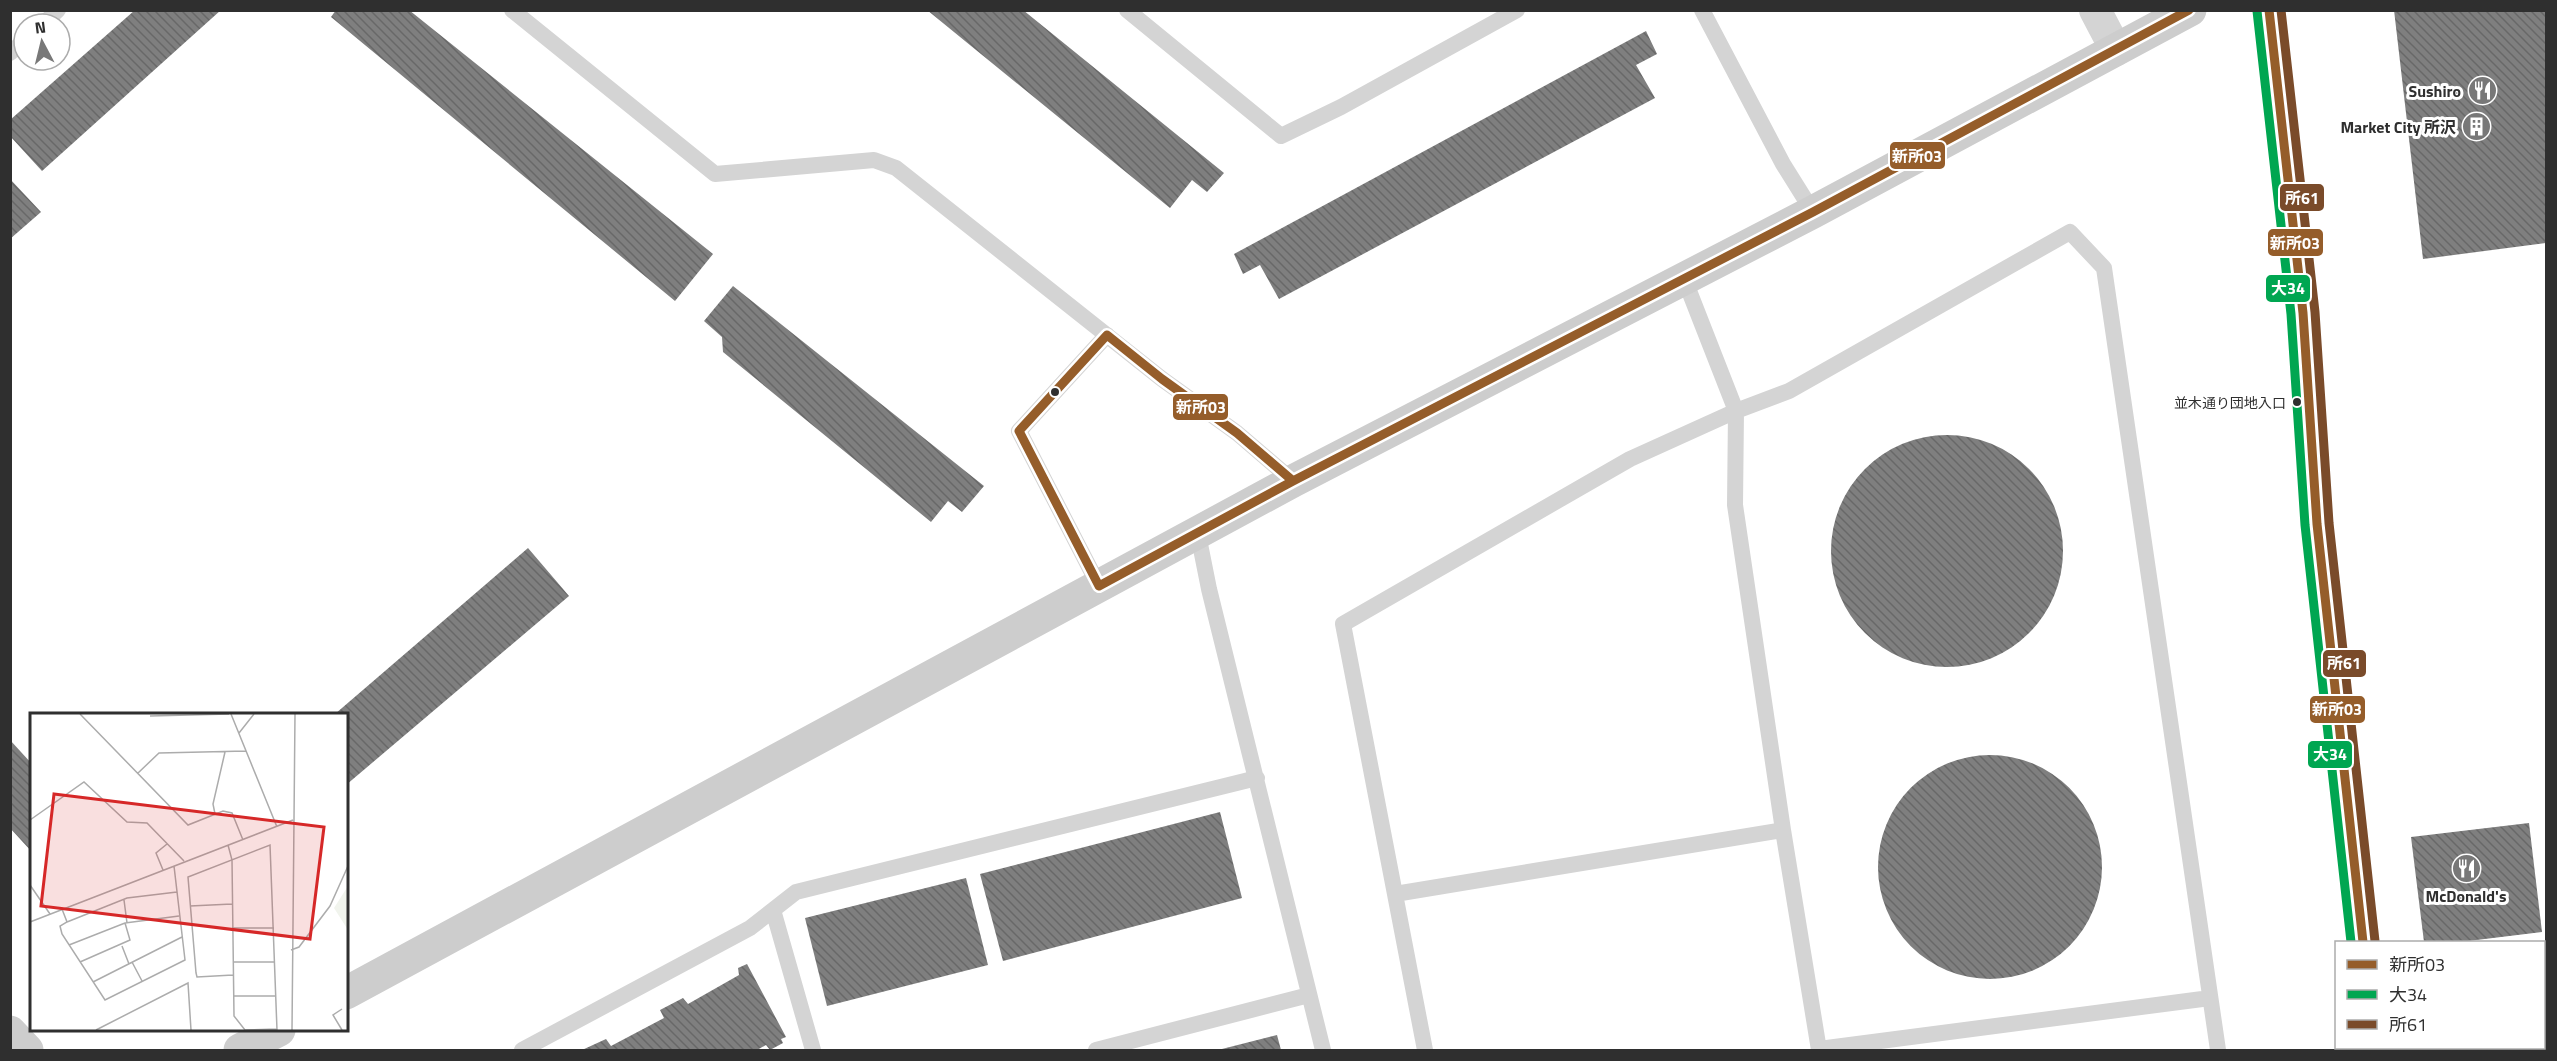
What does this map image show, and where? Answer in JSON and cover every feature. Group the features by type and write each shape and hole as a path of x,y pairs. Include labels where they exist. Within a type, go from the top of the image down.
{"main road":[{"path":"2269,10 2303,313 2317,524 2363,941"}],"street":[{"path":"2095,10 2116,50"},
{"path":"348,992 1293,481 1813,212 2190,10"},
{"path":"240,1050 275,1031"},
{"path":"10,1032 27,1050"}],"lane":[{"path":"512,10 715,174 874,160 896,168 1162,379 1237,433 1293,481"},
{"path":"1127,10 1281,136 1341,107 1517,10"},
{"path":"1702,10 1783,164 1813,212"},
{"path":"1425,1050 1343,624 1630,459 1736,411 1789,391 2070,232 2104,268 2218,1050"},
{"path":"1684,278 1736,411 1735,505 1783,830 1819,1050 2210,998"},
{"path":"1099,586 1019,431 1107,335"},
{"path":"1198,534 1209,589 1323,1050"},
{"path":"522,1050 750,928 796,892 1257,778"},
{"path":"1395,894 1783,830"},
{"path":"773,910 813,1050"},
{"path":"1096,1050 1310,995"}],"building":[{"path":"135,10 221,10 42,171 10,136 10,120 65,72 72,72 72,65"},
{"path":"336,10 409,10 713,254 675,301 331,17"},
{"path":"927,10 1023,10 1224,173 1207,192 1192,180 1170,208"},
{"name":"Market City 所沢","path":"2394,10 2546,10 2546,243 2423,259"},
{"path":"1646,31 1657,54 1636,65 1655,98 1279,299 1260,265 1243,274 1234,254"},
{"path":"10,179 41,212 10,239"},
{"path":"733,286 984,486 962,512 948,501 931,522 723,352 722,337 704,321"},
{"path":"1947,435 1981,440 1991,444 2011,455 2029,469 2043,487 2054,507 2058,517 2063,551 2058,585 2054,595 2043,615 2029,633 2011,647 1991,658 1981,662 1947,667 1913,662 1903,658 1883,647 1865,633 1851,615 1840,595 1836,585 1831,551 1836,517 1840,507 1851,487 1865,469 1883,455 1903,444 1913,440"},
{"path":"528,548 569,596 348,783 348,713 336,713"},
{"path":"10,740 30,762 30,850 10,828"},
{"path":"1979,755 2001,755 2033,763 2043,768 2061,780 2077,796 2094,824 2100,845 2102,867 2100,889 2094,910 2077,938 2061,954 2033,971 2001,979 1979,979 1947,971 1937,966 1919,954 1903,938 1886,910 1878,878 1878,856 1886,824 1891,814 1903,796 1919,780 1947,763"},
{"path":"1220,812 1242,898 1003,961 980,874"},
{"path":"2529,823 2542,932 2468,941 2424,941 2411,837"},
{"path":"966,878 988,965 827,1006 805,918"},
{"path":"747,964 786,1037 781,1039 783,1043 770,1050 766,1045 757,1050 582,1050 606,1039 611,1046 664,1018 660,1010 683,998 688,1004 739,975 738,968"},
{"path":"1277,1035 1281,1050 1218,1050"}],"transit line":[{"name":"新所03","path":"1099,586 1293,481 1813,212 2189,10"},
{"name":"新所03","path":"2269,10 2303,313 2317,524 2363,941"},
{"name":"所61","path":"2281,10 2315,312 2329,523 2375,941"},
{"name":"大34","path":"2257,11 2291,314 2305,525 2351,941"},
{"name":"新所03","path":"1107,335 1162,379 1237,433 1293,481"},
{"name":"新所03","path":"1099,586 1019,431 1107,335"}],"place":[{"name":"Sushiro","path":"2482,91"},
{"name":"Market City 所沢","path":"2477,127"},
{"name":"並木通り団地入口","path":"2297,402"},
{"name":"McDonald's","path":"2466,868"}]}
